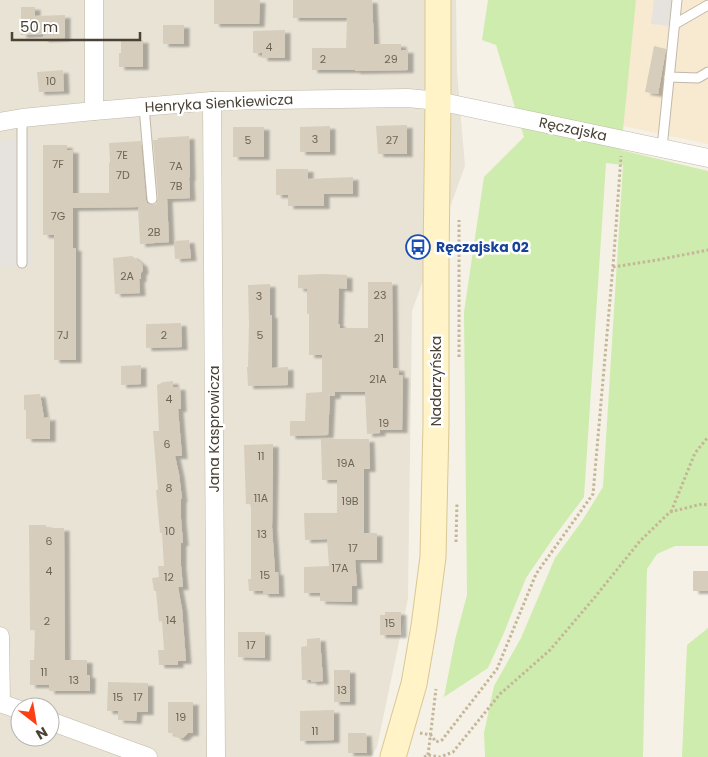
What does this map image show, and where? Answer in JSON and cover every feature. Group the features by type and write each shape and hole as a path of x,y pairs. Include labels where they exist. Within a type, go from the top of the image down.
{"main road":[{"name":"Nadarzyńska","path":"393,757 414,684 433,556 436,424 438,0"}],"street":[{"path":"94,0 94,111"},
{"name":"Henryka Sienkiewicza","path":"0,122 22,118 212,101 408,98 438,101"},
{"name":"Jana Kasprowicza","path":"212,101 216,757"},
{"name":"Ręczajska","path":"438,101 708,158"},
{"path":"0,636 1,703"},
{"path":"60,725 148,757"}],"lane":[{"path":"662,148 677,0"},
{"path":"675,24 708,5"},
{"path":"669,77 698,78 708,72"},
{"path":"144,107 152,199"},
{"path":"22,118 22,263"}],"path":[{"path":"402,729 431,735 436,742 442,740 498,669 536,574 593,494 623,140"},
{"path":"613,267 708,250"},
{"path":"426,756 440,757 453,752 500,694 550,650 640,541 670,512 695,453 708,436"},
{"path":"670,512 702,504 708,505"}],"shaded area":[{"path":"0,0 456,0 457,72 465,166 412,311 408,599 377,747 371,757 0,757"},
{"path":"636,0 708,0 708,144 623,126"},
{"path":"654,0 673,0 671,26 651,24"},
{"path":"31,139 31,265 0,265 0,141"}],"green space":[{"path":"488,0 636,0 621,150 708,171 708,546 675,546 657,554 647,569 643,757 485,757 484,733 494,686 521,638 555,558 582,521 603,487 623,165 606,163 584,497 526,578 488,668 444,697 455,640 467,595 464,312 484,177 524,137 496,45 482,40"},
{"path":"708,628 708,757 682,757 687,645"}],"building":[{"path":"214,0 260,0 259,24 214,24"},
{"path":"293,0 372,0 374,44 401,44 401,50 408,50 408,70 312,70 312,48 346,48 347,18 293,18"},
{"path":"21,7 35,7 35,16 65,15 65,38 43,39 43,34 21,35"},
{"path":"163,25 184,25 184,44 163,44"},
{"path":"285,30 285,58 262,58 262,53 253,53 253,31"},
{"path":"121,40 143,40 143,67 119,67"},
{"path":"654,46 666,49 658,94 645,92"},
{"path":"63,70 64,91 39,92 37,72"},
{"path":"407,125 407,154 378,154 376,126"},
{"path":"330,126 330,152 300,152 300,127"},
{"path":"233,127 264,127 264,157 233,157"},
{"path":"189,136 190,198 167,199 169,242 140,244 138,207 73,208 73,248 76,248 76,360 54,360 54,235 43,235 43,145 67,145 67,150 73,150 73,193 109,193 109,143 141,141 146,200 147,203 152,205 156,204 158,198 153,140 158,140 157,138"},
{"path":"276,169 308,169 308,179 353,177 353,194 324,194 324,206 288,206 288,195 276,195"},
{"path":"189,240 191,258 175,259 174,241"},
{"path":"132,256 142,264 143,270 141,279 139,279 140,293 115,294 113,258"},
{"path":"298,275 347,275 347,289 339,288 338,324 340,324 340,328 368,328 368,282 392,282 393,368 399,368 399,375 403,375 402,430 380,430 380,433 367,434 365,392 335,392 335,396 330,396 328,435 290,436 290,421 305,421 306,393 322,392 322,355 309,355 307,289 298,288"},
{"path":"270,284 272,368 288,367 288,385 248,386 248,285"},
{"path":"181,323 182,347 146,348 146,324"},
{"path":"141,365 141,384 121,385 121,366"},
{"path":"173,381 173,387 180,387 181,409 178,409 182,456 175,456 182,499 183,543 181,543 181,566 183,587 178,587 182,609 186,661 178,661 178,665 159,665 158,650 164,650 162,621 159,622 156,591 154,591 152,578 159,577 158,566 164,566 156,490 158,490 153,431 159,431 157,385"},
{"path":"40,394 44,418 50,417 50,439 26,439 24,395"},
{"path":"321,439 369,439 370,469 364,469 364,533 377,533 377,560 355,560 357,586 352,586 352,602 320,601 320,593 304,593 304,567 329,566 327,539 305,540 304,513 337,513 337,480 322,480"},
{"path":"273,444 272,527 275,572 278,572 279,594 263,594 263,591 249,591 248,579 251,579 251,504 246,504 244,445"},
{"path":"29,525 46,525 46,528 64,528 65,660 87,660 87,675 90,675 90,691 49,691 49,685 30,685 30,660 34,660 35,630 30,630"},
{"path":"693,571 708,571 708,591 693,591"},
{"path":"385,612 401,612 401,635 380,635 380,615 385,615"},
{"path":"238,632 265,632 265,658 238,657"},
{"path":"320,638 323,681 311,682 311,680 302,680 301,647 307,646 307,639"},
{"path":"334,670 350,670 350,702 334,702"},
{"path":"108,682 148,683 148,712 137,712 136,721 118,720 118,711 107,711"},
{"path":"168,702 193,702 193,733 188,733 183,738 178,738 173,733 168,733"},
{"path":"334,710 334,740 300,741 300,711"},
{"path":"348,733 366,733 367,753 348,753"}],"place":[{"name":"Ręczajska 02","path":"418,247"}]}
